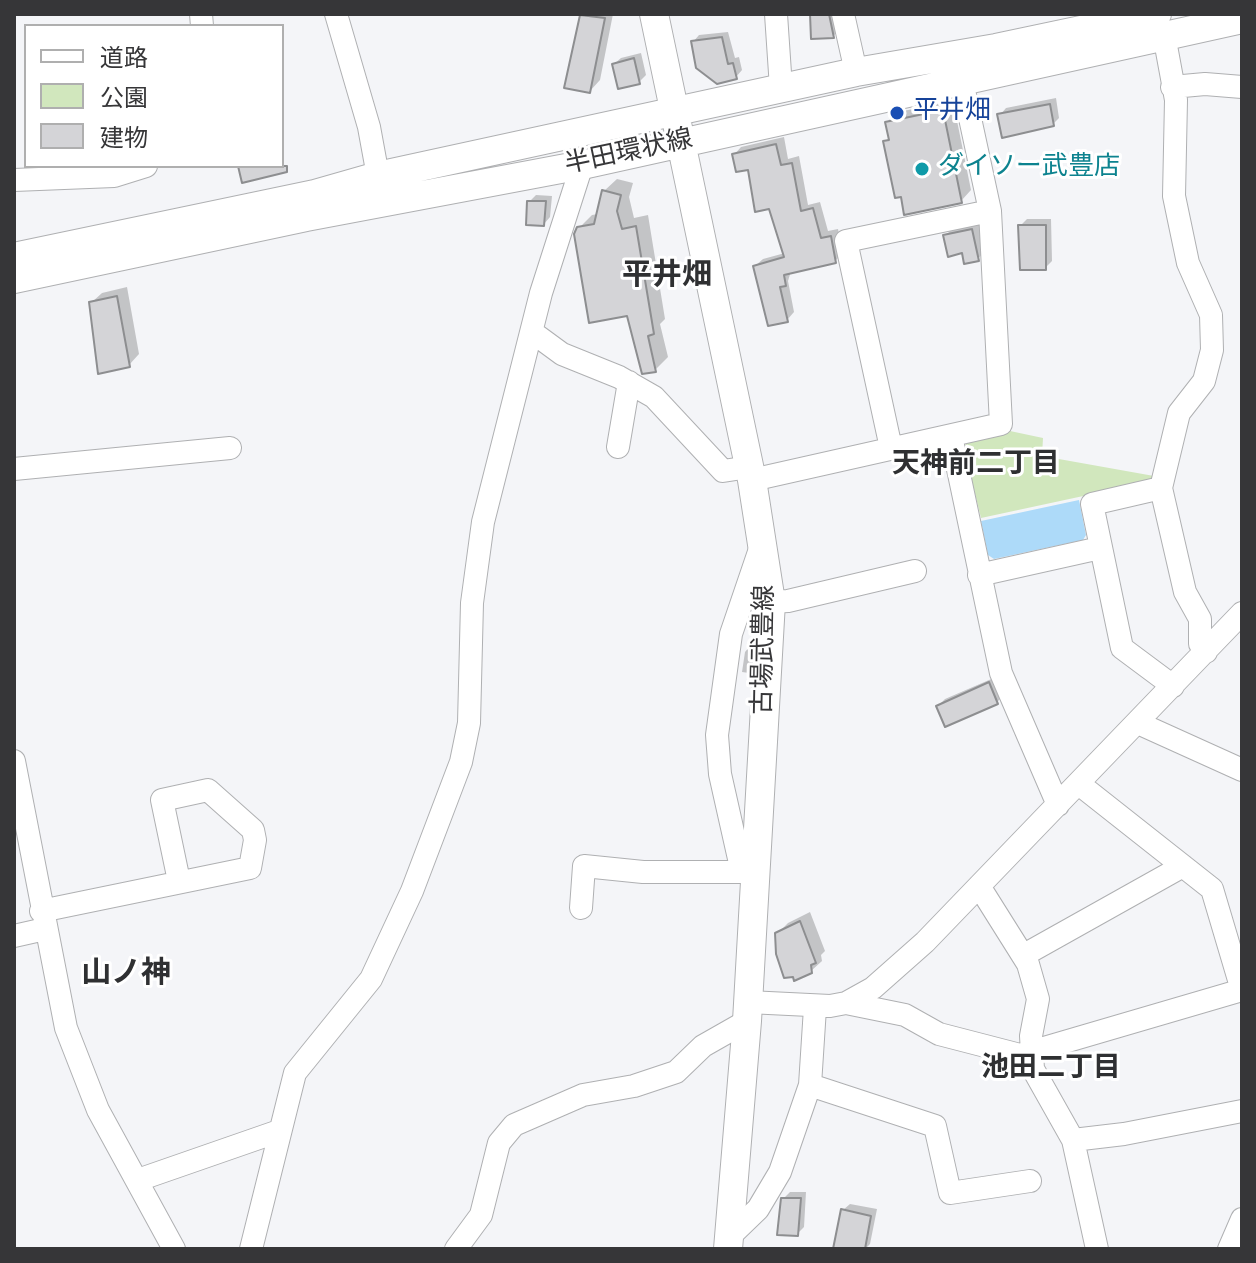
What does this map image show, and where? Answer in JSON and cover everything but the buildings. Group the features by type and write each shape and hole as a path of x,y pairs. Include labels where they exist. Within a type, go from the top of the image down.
{"main road":[{"name":"古場武豊線","path":"654,14 751,474 771,602 749,872 748,1011 729,1243"},
{"name":"半田環状線","path":"14,257 1104,20 1160,24 1242,19"},
{"name":"半田環状線","path":"14,279 306,217 582,165 962,81 1160,24"}],"street":[{"path":"336,14 369,127 378,176"},
{"path":"776,14 781,88"},
{"path":"843,14 856,72"},
{"path":"1160,24 1176,100 1174,196 1188,263 1211,315 1212,350 1204,381 1179,413 1161,488 1185,592 1200,619 1200,644 1206,652"},
{"path":"532,332 562,354 629,382 667,408 723,471 751,474 1001,424 990,211 962,81"},
{"path":"1172,87 1205,84 1242,87"},
{"path":"251,1249 295,1073 371,979 449,801 469,723 472,603 483,522 532,332 582,165"},
{"path":"14,180 114,176 140,168"},
{"path":"891,448 846,241 990,211"},
{"path":"618,447 629,382"},
{"path":"951,436 1001,673 1058,805"},
{"path":"14,469 230,448"},
{"path":"1161,488 1092,504 1122,648 1173,686"},
{"path":"581,908 584,866 643,872 749,872 720,774 717,735 731,634 763,542"},
{"path":"979,575 1100,548"},
{"path":"771,602 788,601 915,571"},
{"path":"456,1249 481,1215 499,1143 514,1125 583,1095 634,1086 676,1072 748,1011 815,1008 846,1003 873,988 925,942 1242,613"},
{"path":"1138,723 1242,770"},
{"path":"14,761 21,835 43,920 59,1003 78,1065 98,1110 174,1249"},
{"path":"846,1003 905,1015 939,1034 1020,1055 1242,990 1212,889 1079,784"},
{"path":"14,936 43,920 179,881 250,868 255,840 253,830 208,790 162,800 179,881"},
{"path":"1024,955 1183,866"},
{"path":"979,886 1024,955 1038,999 1031,1036 1033,1069 1073,1140 1097,1249"},
{"path":"729,1243 758,1209 780,1172 810,1085 815,1008"},
{"path":"810,1085 935,1126 950,1193 1030,1181"},
{"path":"1073,1140 1124,1134 1242,1111"},
{"path":"138,1180 279,1131"},
{"path":"1229,1249 1242,1219"}],"green space":[{"path":"1010,431 1043,438 1042,456 1154,476 1153,481 981,518 964,449 967,441"}],"water":[{"path":"1079,500 1086,535 1083,540 994,559 988,555 981,521"}],"place":[{"name":"平井畑","path":"897,113"},
{"name":"ダイソー武豊店","path":"922,169"}],"district":[{"name":"平井畑","path":"667,278"},
{"name":"天神前二丁目","path":"976,466"},
{"name":"山ノ神","path":"126,976"},
{"name":"池田二丁目","path":"1051,1070"}]}
